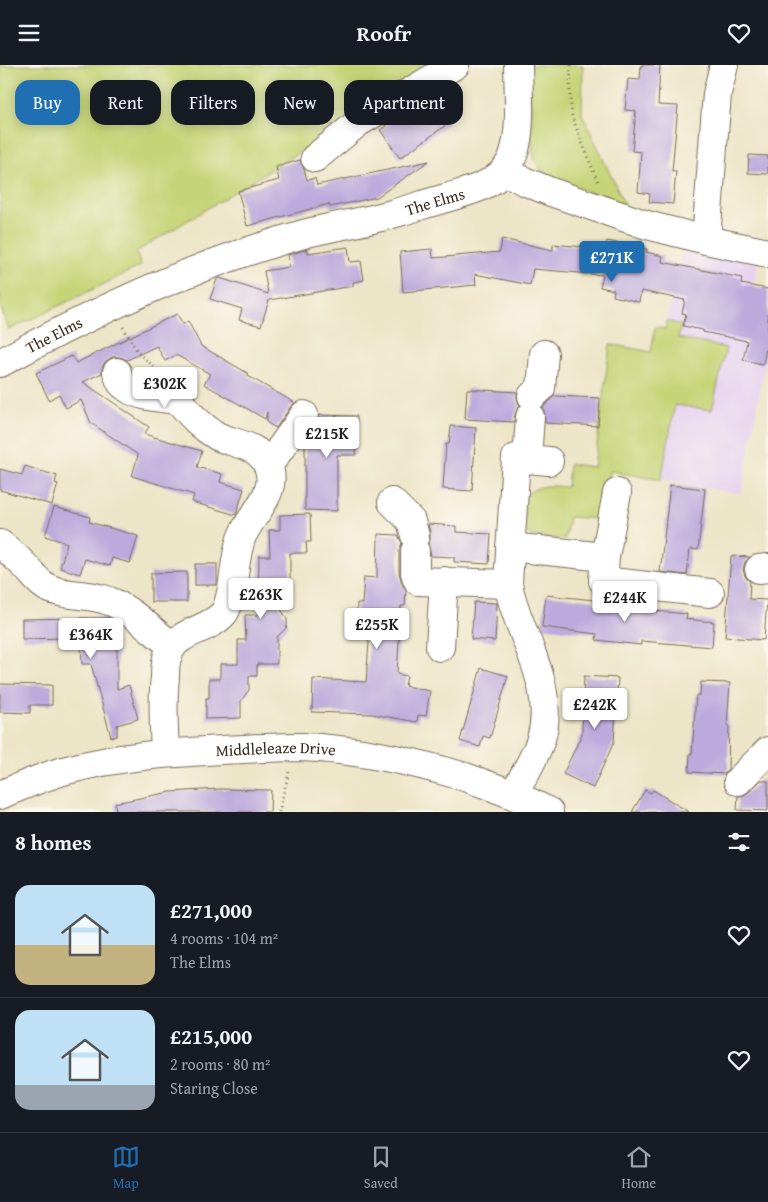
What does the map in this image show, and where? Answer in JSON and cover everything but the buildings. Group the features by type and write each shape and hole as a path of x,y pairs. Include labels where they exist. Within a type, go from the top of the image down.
{"street":[{"path":"315,158 358,122 455,65"},
{"path":"518,65 518,134 514,156 505,171 561,196 647,225 768,253"},
{"path":"706,240 718,94 724,65"},
{"name":"The Elms","path":"0,363 112,307 194,271 307,233 392,214 458,194 479,187 505,171"},
{"path":"514,794 538,745 544,718 540,677 511,599 508,584 516,458 538,460 531,407 541,388 544,354"},
{"path":"117,372 120,382 133,391 140,394 178,400 196,422 218,436 259,453 266,461 272,477 267,496 242,537 229,600 224,613 212,622 178,640 172,646 168,655 164,687 165,753"},
{"path":"268,466 304,415"},
{"path":"604,569 617,493"},
{"path":"392,502 412,521 415,543 415,573 431,581 508,584"},
{"path":"1,545 27,568 41,584 60,592 110,601 123,608 172,646"},
{"path":"510,547 710,593"},
{"path":"431,581 440,647"},
{"name":"Middleleaze Drive","path":"7,800 38,779 65,770 110,760 165,753 294,747 335,749 407,761 514,794 549,812"},
{"path":"738,781 768,751"}],"path":[{"path":"571,65 570,96 572,117 613,214"},
{"path":"112,307 139,354 162,373 178,400"},
{"path":"279,812 294,747"}],"shaded area":[{"path":"684,246 758,262 743,344 768,349 741,494 610,470 610,344 651,352 655,327 665,329"}],"green space":[{"path":"0,65 442,65 417,80 344,80 344,125 136,252 141,266 9,330 0,306"},
{"path":"530,65 583,65 582,114 625,205 556,180 545,174 537,164 532,150"},
{"path":"667,321 681,325 678,338 726,348 712,410 675,405 661,480 610,471 608,491 601,519 569,517 565,539 532,536 524,530 526,495 541,487 567,487 569,464 594,467 610,344 651,352 655,327 665,329"}]}
